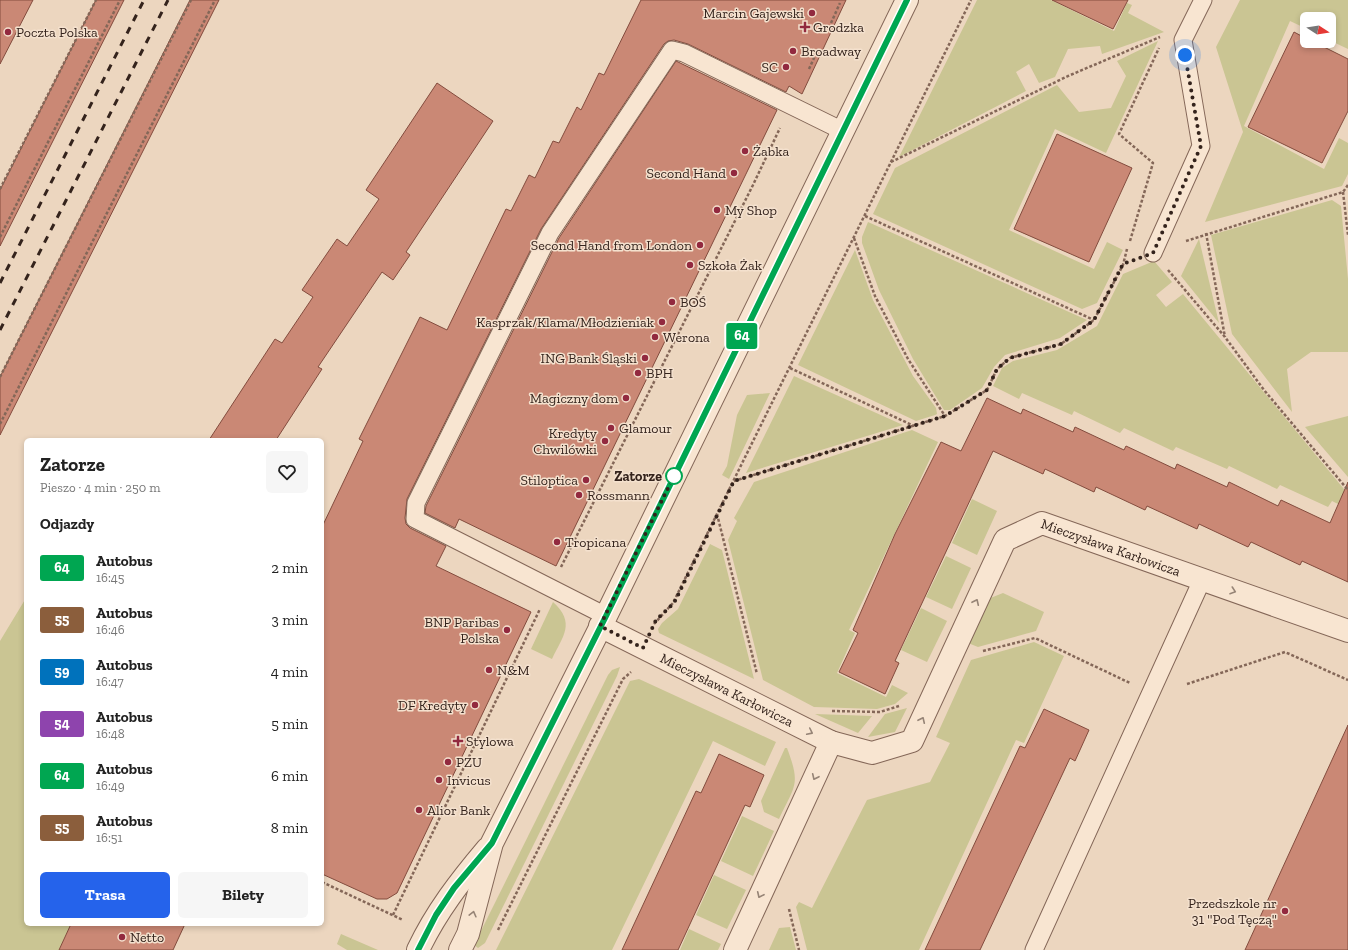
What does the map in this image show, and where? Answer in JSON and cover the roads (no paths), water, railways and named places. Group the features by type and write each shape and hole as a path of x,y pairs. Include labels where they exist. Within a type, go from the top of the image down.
{"street":[{"path":"460,950 468,934 492,843 603,621 907,0"},
{"name":"Mieczysława Karłowicza","path":"603,621 643,648 831,742 872,753 912,741 1005,540 1042,523 1348,631"},
{"path":"735,950 831,742"},
{"path":"418,950 436,915 454,888 492,843"}],"lane":[{"path":"1153,253 1201,146 1183,40 1203,0"},
{"path":"603,621 551,588 415,519 416,504 550,233 672,50 684,53 843,131"},
{"path":"1034,950 1202,580"}],"railway":[{"path":"0,283 144,0"},
{"path":"0,330 168,0"}],"place":[{"name":"Marcin Gajewski","path":"812,13"},
{"name":"Grodzka","path":"805,27"},
{"name":"Poczta Polska","path":"8,32"},
{"name":"Broadway","path":"793,51"},
{"name":"SC","path":"786,67"},
{"name":"Żabka","path":"745,151"},
{"name":"Second Hand","path":"734,173"},
{"name":"My Shop","path":"717,210"},
{"name":"Second Hand from London","path":"700,245"},
{"name":"Szkoła Żak","path":"690,265"},
{"name":"BOŚ","path":"672,302"},
{"name":"Kasprzak/Klama/Młodzieniak","path":"662,322"},
{"name":"Werona","path":"655,337"},
{"name":"ING Bank Śląski","path":"645,358"},
{"name":"BPH","path":"638,373"},
{"name":"Magiczny dom","path":"626,398"},
{"name":"Glamour","path":"611,428"},
{"name":"Kredyty Chwilówki","path":"605,441"},
{"name":"Zatorze","path":"674,476"},
{"name":"Stiloptica","path":"586,480"},
{"name":"Rossmann","path":"579,495"},
{"name":"Tropicana","path":"557,542"},
{"name":"BNP Paribas Polska","path":"507,630"},
{"name":"N&M","path":"489,670"},
{"name":"DF Kredyty","path":"475,705"},
{"name":"Stylowa","path":"458,741"},
{"name":"PZU","path":"448,762"},
{"name":"Invicus","path":"439,780"},
{"name":"Alior Bank","path":"419,810"},
{"name":"Przedszkole nr 31 \"Pod Tęczą\"","path":"1285,911"},
{"name":"Netto","path":"122,937"}]}
